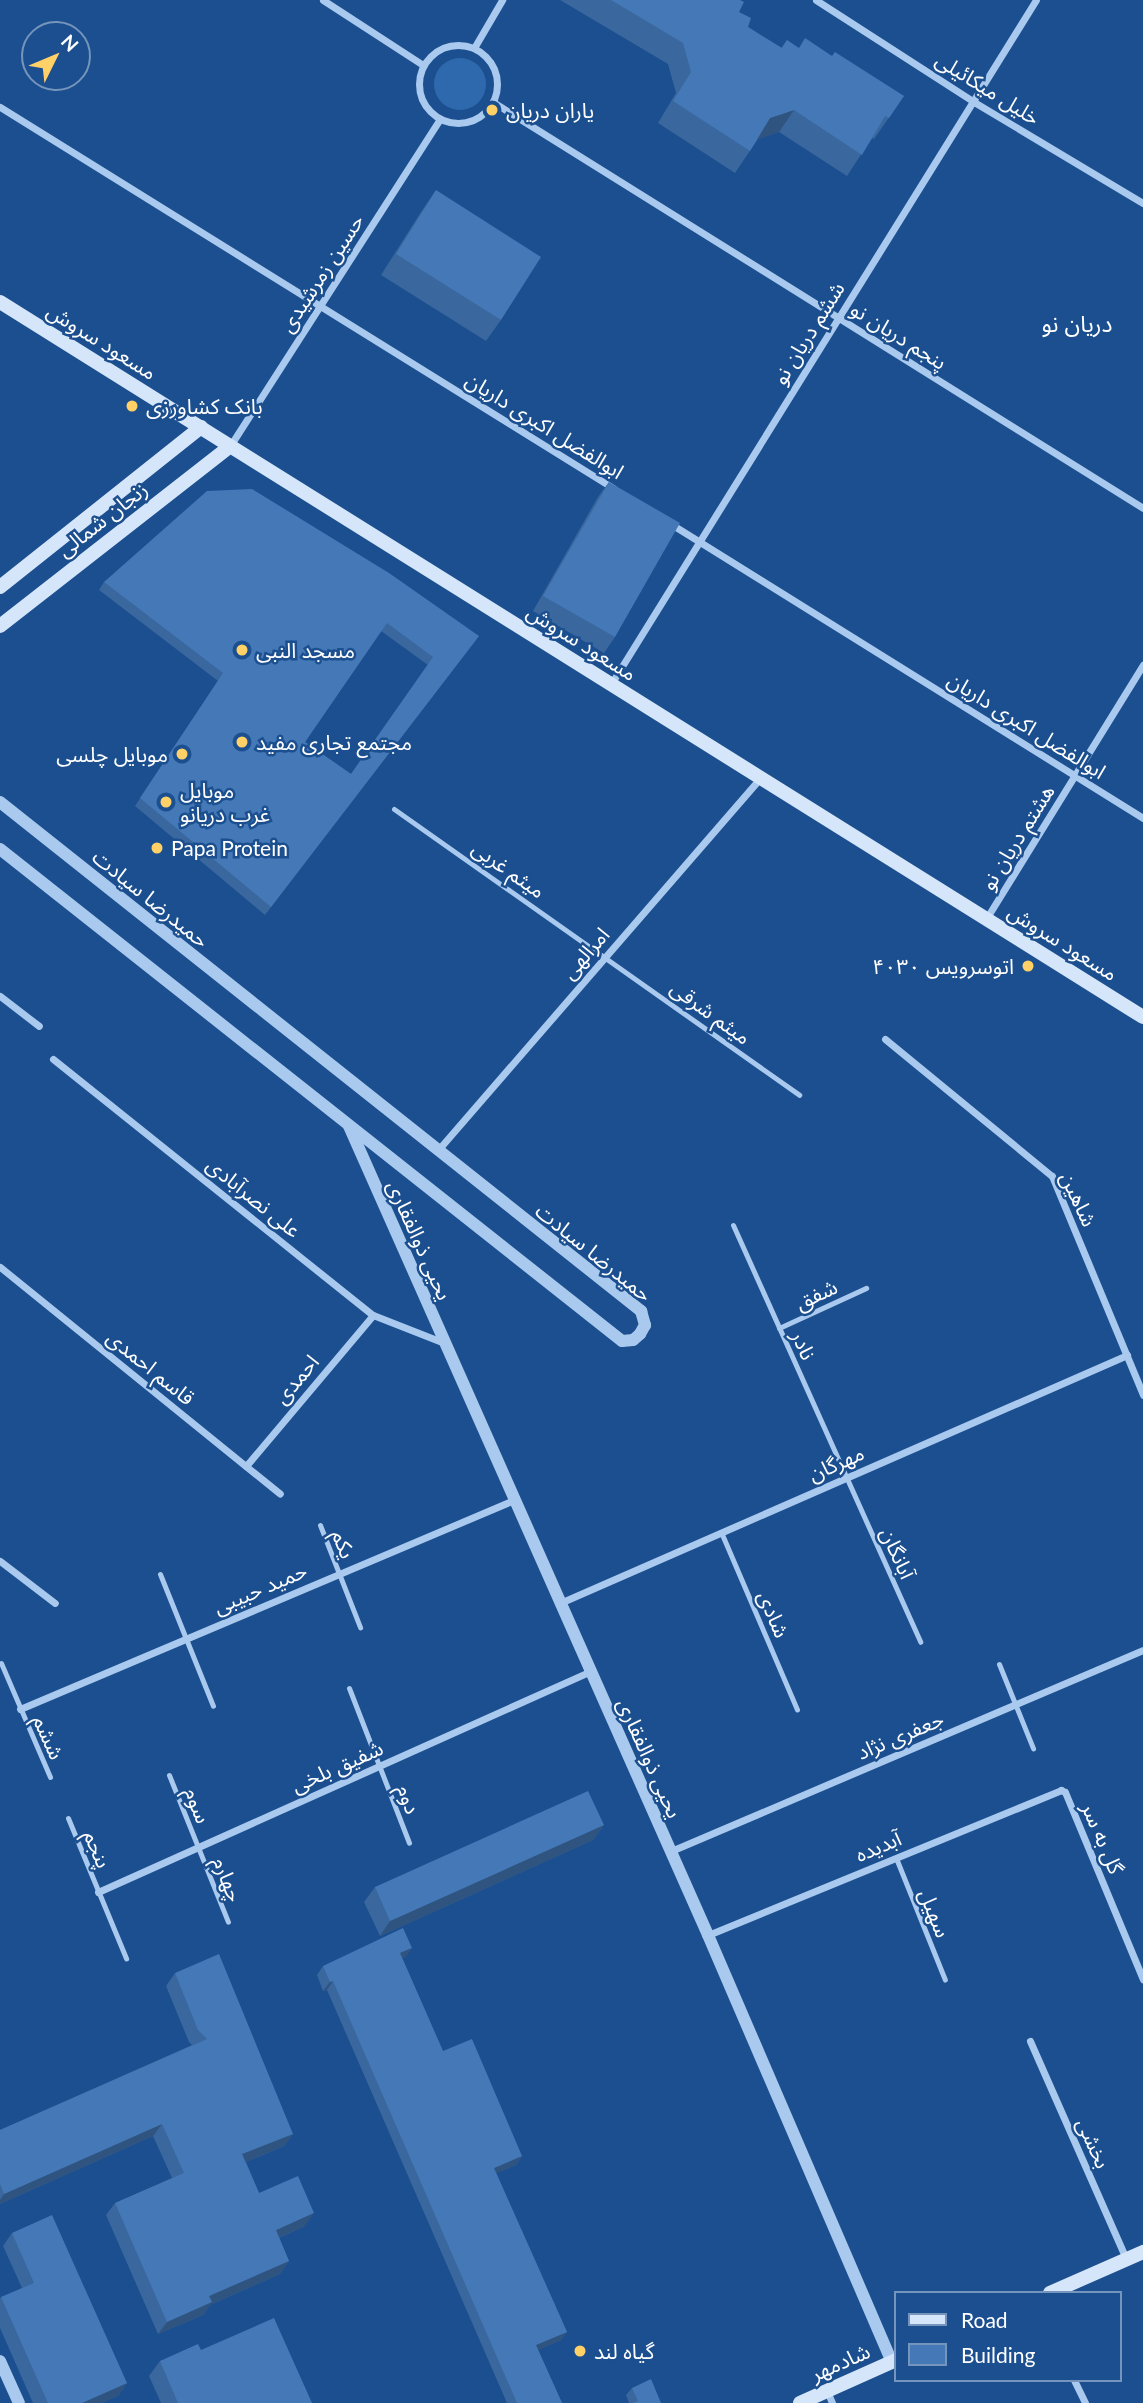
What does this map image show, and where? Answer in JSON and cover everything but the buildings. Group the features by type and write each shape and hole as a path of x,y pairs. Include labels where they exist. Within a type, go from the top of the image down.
{"main road":[{"name":"مسعود سروش","path":"0,302 1143,1017"},
{"name":"زنجان شمالی","path":"0,587 201,428"},
{"name":"زنجان شمالی","path":"0,626 230,446"},
{"path":"1054,2291 1143,2252"},
{"name":"شادمهر","path":"800,2403 829,2397 894,2361"}],"street":[{"path":"323,0 423,65"},
{"path":"474,48 502,0"},
{"name":"خلیل میکائیلی","path":"816,0 974,102 1143,203"},
{"name":"ششم دریان‌ نو","path":"611,685 1035,0"},
{"path":"451,45 474,48 493,65 497,77 493,102 476,119 464,123 440,119 423,101 419,90 423,65 440,49 451,45"},
{"name":"پنجم دریان‌ نو","path":"493,102 1143,508"},
{"name":"ابوالفضل اکبری داریان","path":"0,107 617,491"},
{"name":"حسین زمرشيدی","path":"230,446 440,119"},
{"name":"ابوالفضل اکبری داریان","path":"665,520 1143,818"},
{"name":"هشتم دریان‌ نو","path":"986,919 1143,665"},
{"name":"امرالهی","path":"437,1151 761,778"},
{"name":"حمیدرضا سیادت","path":"0,802 641,1311 645,1325 640,1334 633,1340 622,1341 0,849"},
{"path":"0,996 39,1026"},
{"name":"شاهین","path":"885,1040 1052,1176 1143,1395"},
{"name":"علی نصرآبادی","path":"53,1059 373,1315 444,1343"},
{"name":"یحیی ذوالفقاری","path":"348,1124 894,2361"},
{"name":"یحیی ذوالفقاری","path":"369,1171 376,1156 386,1154"},
{"name":"قاسم احمدی","path":"0,1267 280,1494"},
{"name":"احمدی","path":"246,1466 373,1315"},
{"name":"مهرگان","path":"560,1603 1127,1355"},
{"name":"حمید حبیبی","path":"20,1709 514,1500"},
{"path":"0,1561 55,1603"},
{"name":"جعفری نژاد","path":"671,1851 1143,1650"},
{"name":"شفیق بلخی","path":"99,1892 591,1671"},
{"name":"آبدیده","path":"708,1935 1061,1790"},
{"name":"گل به سر","path":"1061,1790 1065,1792 1143,1979"},
{"name":"بخشی","path":"1030,2042 1126,2259"},
{"path":"0,2361 19,2403"},
{"path":"1075,2382 1085,2403"}],"lane":[{"name":"میثم غربی","path":"394,809 606,956"},
{"name":"میثم شرقی","path":"606,956 799,1095"},
{"name":"نادر","path":"733,1225 846,1478"},
{"name":"شفق","path":"779,1328 866,1288"},
{"name":"آبانگان","path":"846,1478 920,1642"},
{"name":"یکم","path":"320,1525 339,1574"},
{"name":"شادی","path":"721,1532 797,1709"},
{"path":"160,1574 213,1706"},
{"path":"339,1574 359,1627"},
{"path":"1,1663 20,1709"},
{"path":"999,1664 1033,1748"},
{"path":"349,1688 380,1766"},
{"name":"ششم","path":"20,1709 50,1777"},
{"name":"دوم","path":"380,1766 409,1843"},
{"name":"سوم","path":"169,1774 198,1847"},
{"name":"پنجم","path":"68,1818 99,1892"},
{"name":"چهارم","path":"198,1847 228,1922"},
{"name":"سهیل","path":"896,1858 945,1980"},
{"path":"99,1892 126,1958"}],"shaded area":[{"path":"460,58 470,60 478,66 484,74 484,94 478,102 470,108 460,110 450,108 442,102 436,94 434,84 436,74 442,66 450,60"}],"place":[{"name":"یاران دریان","path":"492,110"},
{"name":"بانک کشاورزی","path":"132,406"},
{"name":"مسجد النبی","path":"242,650"},
{"name":"مجتمع تجاری مفید","path":"242,742"},
{"name":"موبایل چلسی","path":"182,754"},
{"name":"موبایل غرب دریانو","path":"166,802"},
{"name":"Papa Protein","path":"157,848"},
{"name":"اتوسرویس ۴۰۳۰","path":"1028,966"},
{"name":"گیاه لند","path":"580,2351"}],"district":[{"name":"دریان نو","path":"1077,323"}]}
